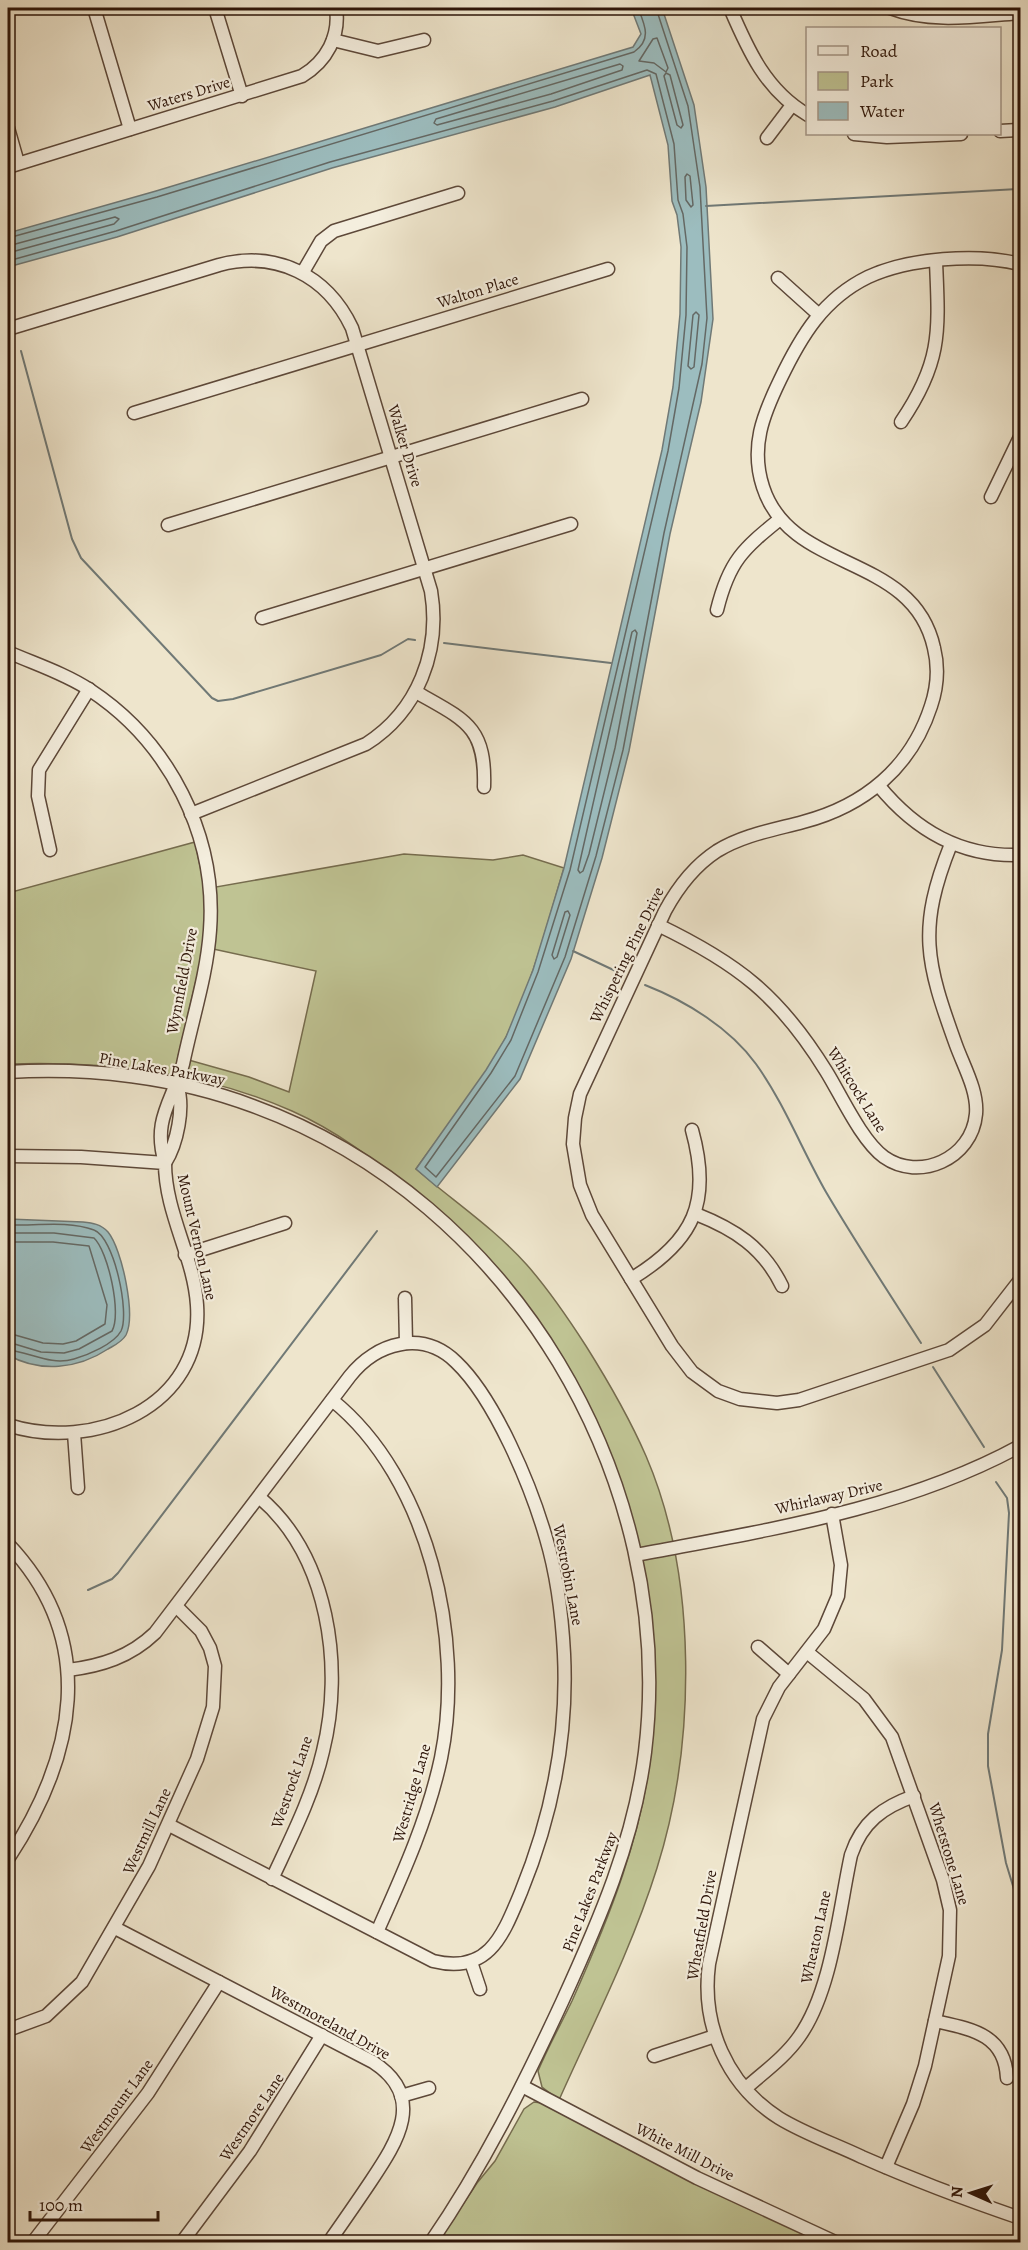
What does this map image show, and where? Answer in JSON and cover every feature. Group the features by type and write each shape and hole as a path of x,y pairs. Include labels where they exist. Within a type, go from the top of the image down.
{"street":[{"path":"94,8 130,129"},
{"path":"215,8 242,96"},
{"name":"Waters Drive","path":"13,165 242,96 307,73 324,56 333,40 336,8"},
{"path":"730,8 759,69 792,105 806,114"},
{"path":"890,8 907,14 932,17 1020,13"},
{"path":"333,40 378,51 424,40"},
{"path":"767,138 792,105"},
{"path":"8,128 13,165"},
{"path":"1001,131 1020,130"},
{"path":"868,135 895,137 939,135"},
{"path":"303,272 321,241 334,231 458,193"},
{"name":"Walker Drive","path":"8,329 235,261 265,260 303,272 323,286 336,300 347,318 431,591 434,625 428,660 416,692 392,723 366,744 191,814"},
{"name":"Whispering Pine Drive","path":"1020,264 991,260 936,262 902,266 876,274 845,290 818,314 792,353 767,406 758,434 757,455 760,476 768,498 780,519 804,540 891,584 914,606 931,636 937,671 931,707 904,758 879,786 831,814 756,834 718,851 680,886 658,925 584,1083 573,1131 574,1158 585,1199 672,1346 699,1379 718,1391 740,1399 777,1403 815,1395 949,1350 985,1325 1020,1280"},
{"path":"901,422 925,381 937,344 936,262"},
{"name":"Walton Place","path":"135,413 608,269"},
{"path":"778,278 818,314"},
{"path":"168,525 582,399"},
{"path":"991,497 1020,437"},
{"path":"717,610 724,585 738,556 780,519"},
{"path":"262,618 571,524"},
{"name":"Wynnfield Drive","path":"8,652 54,671 89,689 122,714 149,742 172,775 191,814 208,874 210,931 177,1085"},
{"path":"50,850 38,796 39,770 89,689"},
{"path":"416,692 456,715 474,732 483,751 484,787"},
{"path":"879,786 916,825 951,844 984,853 1020,855"},
{"name":"Whitcock Lane","path":"658,925 721,957 746,975 776,1003 809,1043 878,1152 904,1166 935,1165 961,1148 969,1136 976,1115 972,1089 938,991 929,949 932,898 951,844"},
{"name":"Pine Lakes Parkway","path":"8,1072 84,1071 177,1085 252,1105 337,1145 405,1191 475,1253 531,1319 579,1396 614,1476 636,1555 645,1614 649,1678 646,1742 636,1808 624,1855 601,1913 522,2086 474,2175 431,2242"},
{"name":"Mount Vernon Lane","path":"8,1425 36,1432 74,1433 108,1426 139,1413 160,1398 181,1372 192,1347 198,1315 196,1293 170,1207 165,1163 160,1144 167,1101 177,1085"},
{"path":"631,1279 672,1250 696,1214 701,1168 692,1130"},
{"name":"Mount Vernon Lane","path":"8,1156 81,1157 165,1163"},
{"path":"696,1214 732,1229 750,1242 764,1255 782,1286"},
{"path":"185,1255 285,1223"},
{"path":"405,1298 406,1343"},
{"name":"Westrobin Lane","path":"68,1670 101,1664 129,1653 155,1633 332,1400 368,1357 389,1346 406,1343 431,1347 455,1360 498,1425 528,1485 546,1539 562,1625 565,1676 563,1734 545,1824 503,1934 487,1953 471,1962"},
{"name":"Westridge Lane","path":"332,1400 366,1435 409,1506 432,1567 448,1654 447,1712 435,1782 411,1854 377,1932"},
{"path":"74,1433 78,1488"},
{"name":"Whirlaway Drive","path":"636,1555 832,1514 932,1486 1020,1446"},
{"name":"Westrock Lane","path":"259,1497 285,1523 310,1570 325,1618 332,1670 331,1706 323,1753 302,1810 272,1878"},
{"name":"Wheatfield Drive","path":"832,1514 841,1565 838,1596 830,1618 771,1702 757,1740 711,1954 707,1992 715,2036 731,2070 767,2109 786,2122 886,2168 1020,2218"},
{"path":"8,1544 31,1572 50,1604 60,1632 68,1670 67,1722 57,1764 33,1816 8,1859"},
{"name":"Westmill Lane","path":"8,2030 39,2020 68,1998 82,1982 115,1928 169,1826 206,1735 215,1686 213,1657 207,1640 196,1624 177,1606"},
{"path":"758,1647 789,1674"},
{"name":"Whetstone Lane","path":"807,1652 864,1700 880,1718 897,1748 943,1880 951,1917 950,1948 920,2086 886,2168"},
{"name":"Wheaton Lane","path":"746,2088 792,2047 814,2011 824,1980 851,1855 858,1836 877,1814 894,1803 914,1796"},
{"path":"169,1826 433,1961 450,1964 471,1962 480,1989"},
{"name":"Westmoreland Drive","path":"115,1928 322,2035 384,2070 401,2096"},
{"name":"Westmount Lane","path":"33,2242 148,2094 219,1982"},
{"path":"935,2021 974,2031 993,2042 1004,2058 1007,2078"},
{"name":"Westmore Lane","path":"182,2242 250,2151 322,2035"},
{"path":"654,2056 715,2036"},
{"name":"White Mill Drive","path":"522,2086 697,2178 835,2242"},
{"path":"329,2242 398,2138 403,2118 401,2096 429,2088"}],"green space":[{"path":"195,842 205,889 404,854 493,860 523,855 564,868 531,975 506,1037 475,1088 416,1169 514,1252 558,1304 594,1359 633,1427 663,1503 675,1554 683,1607 686,1661 679,1768 670,1820 657,1868 636,1927 559,2100 542,2087 538,2071 586,1970 622,1876 641,1811 652,1744 655,1664 647,1585 630,1509 603,1436 567,1366 523,1302 471,1242 411,1189 369,1156 339,1137 292,1111 258,1097 188,1078 153,1071 81,1064 8,1064 8,893","holes":["204,947 316,971 289,1092 249,1077 178,1057"]},
{"path":"534,2102 542,2103 728,2199 823,2242 438,2242 477,2183 495,2161 524,2109"}],"water":[{"path":"631,8 662,8 694,105 706,187 713,319 701,402 670,534 629,751 602,858 571,959 520,1079 437,1187 416,1169 486,1070 506,1037 533,970 564,868 662,450 673,387 680,314 681,247 677,215 672,201 668,145 650,75 555,107 332,168 117,237 8,267 8,233 156,191 633,47 641,34"},
{"path":"8,1219 86,1222 93,1223 108,1232 118,1252 126,1282 129,1326 122,1340 84,1361 59,1366 33,1364 8,1355"}],"waterway":[{"path":"706,206 1020,189"},
{"path":"21,351 72,539 81,558 212,698 218,701 233,699 381,655 408,639 415,640"},
{"path":"444,643 611,663"},
{"path":"573,951 622,974"},
{"path":"645,985 676,999 706,1017 733,1039 756,1064 826,1192 921,1343"},
{"path":"88,1590 112,1579 118,1573 377,1231"},
{"path":"933,1367 984,1447"},
{"path":"996,1482 1007,1498 1009,1513 1002,1650 988,1734 988,1766 1006,1863 1020,1909"},
{"path":"8,1578 14,1574"}]}
